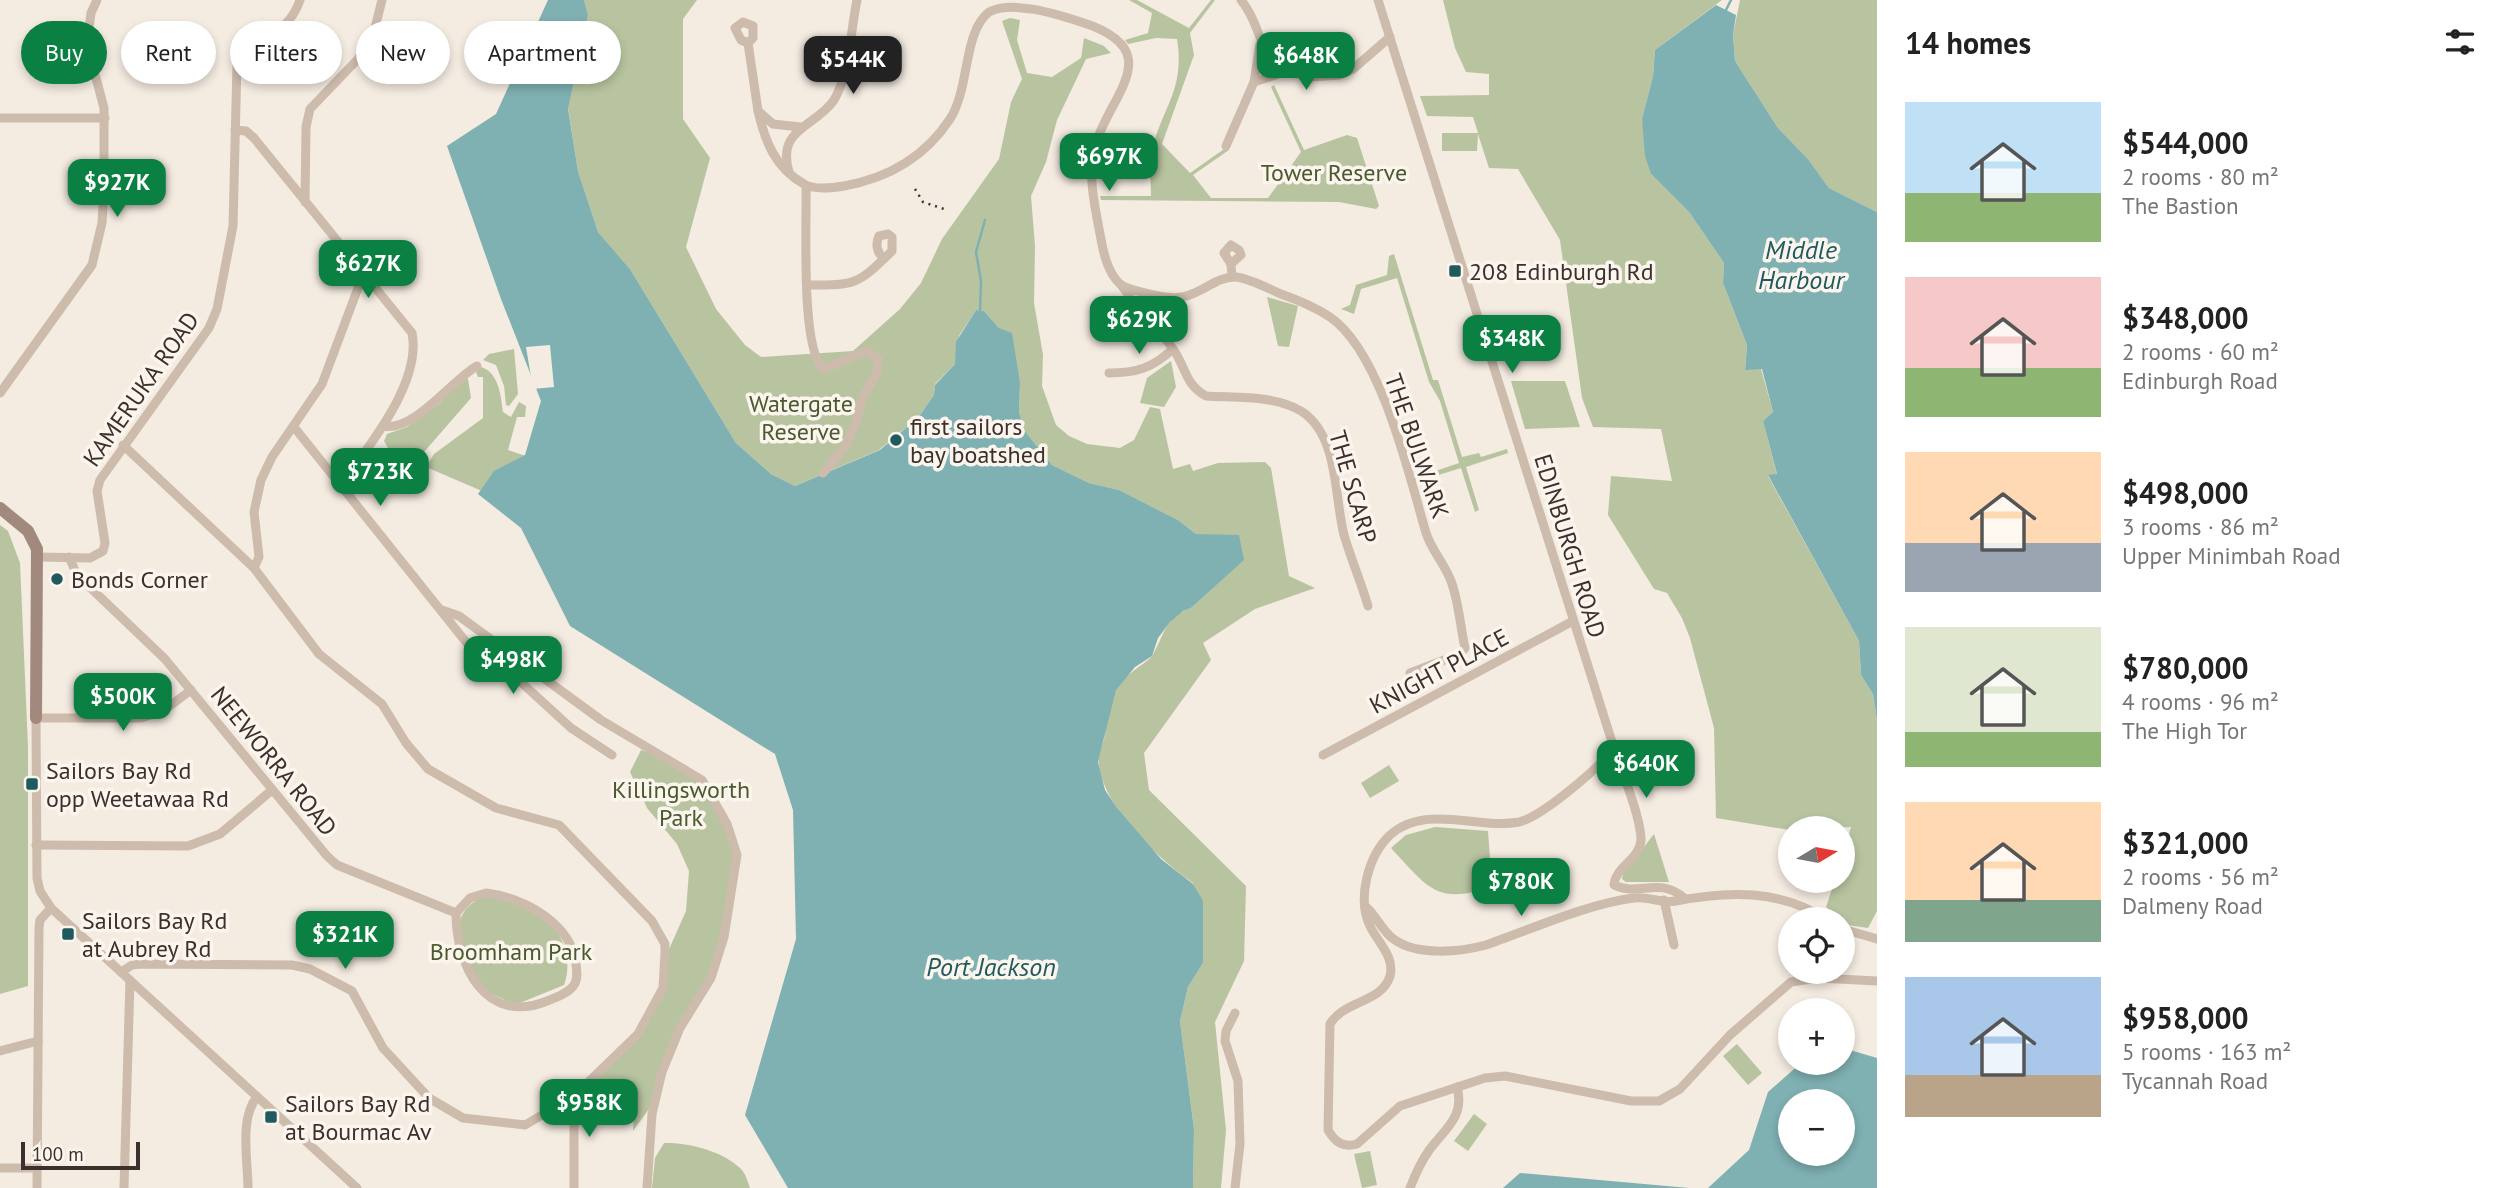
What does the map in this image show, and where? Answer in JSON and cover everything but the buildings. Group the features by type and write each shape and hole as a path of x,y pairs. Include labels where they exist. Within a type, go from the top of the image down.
{"street":[{"path":"0,393 92,265 102,223 105,118 87,44 91,13 97,0"},
{"name":"KAMERUKA ROAD","path":"38,557 90,558 103,551 98,486 123,445 203,339 214,320 233,226 237,64 246,52 283,29 300,0"},
{"path":"305,202 306,127 310,108 358,59 375,29 382,0"},
{"path":"790,173 787,152 800,127 823,113 839,90 857,0"},
{"path":"1241,0 1254,22 1261,44 1287,71"},
{"name":"EDINBURGH ROAD","path":"1378,0 1612,742 1611,751 1621,768 1641,843 1638,852 1617,875 1614,885 1624,888 1669,888 1684,898 1762,895 1795,902 1804,907"},
{"path":"748,43 758,111 765,139 775,158 806,186 839,187 880,177 905,165 928,146 957,108 970,60 972,35 981,19 993,9 1026,6 1104,30 1118,41 1128,65 1122,93 1094,147 1092,172 1103,252 1110,271 1122,286 1174,298 1232,277 1231,264"},
{"path":"1254,78 1287,71 1311,77 1339,75 1353,69 1390,37"},
{"path":"1226,146 1254,78 1261,44"},
{"path":"758,111 773,124 800,127"},
{"path":"0,118 105,118"},
{"path":"235,130 252,135 407,324 413,338 407,376 383,426 341,485"},
{"path":"806,186 809,331 817,364 824,369 867,351 878,359 877,373 862,399 845,447 823,473"},
{"path":"807,285 852,284 872,274 884,259"},
{"path":"254,568 259,557 254,512 261,480 272,457 322,384 364,272"},
{"name":"THE BULWARK","path":"1232,277 1302,302 1332,318 1350,337 1387,405 1432,550 1451,580 1465,648 1460,654 1410,673"},
{"name":"THE SCARP","path":"1122,286 1173,349 1191,385 1198,392 1206,396 1268,400 1285,405 1302,412 1319,429 1328,449 1344,535 1368,606"},
{"path":"1109,373 1138,372 1155,365 1173,349"},
{"path":"383,426 392,428 409,420 477,366"},
{"path":"294,427 478,657 523,684 571,728 612,755"},
{"path":"121,972 132,965 140,964 300,966 352,991 383,1048 429,1098 469,1119 525,1125 563,1102 607,1065 638,1034 663,988 665,944 631,898 559,825 496,808 428,769 406,744 382,704 319,654 292,622 254,568 123,445"},
{"path":"0,508 31,535 38,557 38,885 51,908 357,1188"},
{"name":"NEEWORRA ROAD","path":"69,557 77,575 153,646 337,865 456,913"},
{"path":"442,610 458,616 601,720 702,780 727,824 737,855 724,937 711,978 680,1028 662,1072 652,1114 647,1188"},
{"name":"KNIGHT PLACE","path":"1323,755 1573,621"},
{"path":"36,718 141,718 163,711 191,690"},
{"path":"1611,751 1530,819 1502,824 1422,821 1391,834 1370,866 1366,907 1371,928 1391,962 1391,972 1377,994 1346,1007 1330,1024 1328,1130 1339,1144 1357,1144 1400,1106 1457,1087 1505,1076 1632,1101 1659,1101 1680,1089 1730,1035 1791,982 1818,978 1877,981"},
{"path":"36,845 188,846 220,834 272,790"},
{"path":"486,893 533,908 556,926 570,944 577,968 575,983 564,993 525,1009 506,1006 492,998 466,969 456,913 470,898 486,893"},
{"path":"1366,907 1394,939 1408,947 1468,950 1600,906 1633,898 1674,902 1684,898"},
{"path":"1664,900 1674,945"},
{"path":"37,1188 39,928 40,920 51,908"},
{"path":"1855,933 1877,939"},
{"path":"124,1188 130,980"},
{"path":"1235,1013 1226,1031 1225,1041 1238,1081 1240,1144 1235,1188"},
{"path":"0,1051 38,1041"},
{"path":"1410,1188 1430,1149 1454,1120 1460,1098 1457,1087"},
{"path":"248,1188 248,1116 250,1105 257,1097"},
{"path":"563,1102 574,1124 574,1188"},
{"path":"0,1168 37,1168"}],"green space":[{"name":"Watergate Reserve","path":"584,0 697,0 683,19 683,119 710,158 686,247 716,309 745,345 761,357 853,351 900,309 921,283 942,239 999,159 1011,102 1022,79 1002,21 1010,18 1020,20 1017,40 1027,73 1052,77 1081,58 1084,38 1104,46 1111,53 1086,59 1057,120 1046,162 1031,196 1035,246 1034,303 1043,355 1042,386 1056,425 1069,436 1087,444 1120,448 1134,440 1150,407 1160,409 1173,469 1190,464 1193,471 1218,463 1265,462 1271,468 1289,576 1315,588 1255,609 1203,643 1211,660 1144,753 1149,790 1246,886 1244,961 1215,1022 1226,1130 1221,1188 1193,1188 1194,1129 1180,1021 1188,987 1203,963 1193,883 1149,847 1122,816 1103,782 1099,761 1110,704 1117,688 1152,656 1170,622 1191,608 1243,560 1219,536 1196,534 1178,520 1119,490 1089,483 1052,465 1024,430 1019,412 1020,383 999,328 984,311 976,310 959,336 955,364 935,384 934,395 918,418 879,450 795,486 771,474 736,443 630,269 598,232 578,171 568,108 573,84 621,84 621,21 587,21"},
{"name":"Tower Reserve","path":"1129,0 1137,0 1189,28 1211,0 1215,0 1190,33 1194,55 1162,144 1190,173 1227,147 1229,150 1193,175 1211,198 1268,198 1301,152 1271,87 1274,85 1304,150 1347,135 1357,138 1379,206 1376,209 1339,202 1101,200 1100,196 1151,196 1150,162 1154,141 1178,74 1177,39 1156,38 1128,44 1125,40 1148,33 1152,13"},
{"path":"1443,0 1722,0 1655,50 1653,76 1642,119 1651,174 1689,212 1724,263 1723,283 1747,345 1745,369 1761,369 1773,412 1763,421 1777,475 1768,476 1859,641 1861,675 1873,694 1877,720 1877,911 1868,928 1855,926 1855,907 1826,907 1831,893 1855,893 1855,816 1778,816 1778,828 1716,818 1714,728 1690,638 1667,593 1654,589 1608,515 1611,476 1672,481 1661,429 1593,427 1582,398 1560,240 1518,169 1489,168 1478,134 1477,151 1442,151 1442,133 1478,133 1473,117 1427,116 1420,96 1489,95 1489,74 1466,72 1455,48"},
{"path":"1740,0 1877,0 1877,212 1829,188 1808,159 1778,128 1735,61 1733,35"},
{"path":"1394,254 1433,380 1438,380 1462,457 1479,453 1481,457 1507,449 1508,453 1466,467 1479,510 1475,512 1461,468 1416,482 1415,478 1459,463 1440,401 1429,382 1397,278 1361,289 1354,314 1341,309 1350,305 1356,285 1387,275 1389,256"},
{"path":"1267,297 1298,306 1289,347 1278,346"},
{"path":"514,349 518,394 509,406 506,405 504,386 496,365 483,360 489,354"},
{"path":"1171,361 1176,387 1164,407 1140,403 1147,378"},
{"path":"481,367 495,379 503,412 511,417 519,402 526,406 525,417 517,417 508,450 526,456 482,491 426,467 434,454 483,418 483,377 478,377 476,372"},
{"path":"464,377 468,379 471,398 404,475 384,441 387,434 407,427 439,404"},
{"path":"1511,381 1565,381 1580,427 1525,429"},
{"path":"0,525 8,531 20,563 28,747 28,986 0,994"},
{"name":"Killingsworth Park","path":"641,750 666,758 702,780 737,855 724,937 711,978 681,1020 654,1102 633,1131 634,1110 610,1104 594,1078 644,1025 659,999 666,956 686,911 689,871 677,844 647,808 630,772"},
{"path":"1389,765 1399,781 1370,798 1361,783"},
{"path":"1435,827 1488,831 1491,872 1497,885 1461,894 1447,894 1426,884 1391,848 1406,835"},
{"path":"1654,834 1669,882 1626,882 1622,879 1623,874"},
{"name":"Broomham Park","path":"486,895 529,905 556,929 562,940 567,962 564,985 515,1005 480,988 463,949 459,924 463,913"},
{"path":"1737,1044 1762,1073 1748,1085 1723,1056"},
{"path":"1474,1114 1487,1124 1468,1151 1454,1141"},
{"path":"664,1143 694,1146 724,1157 742,1170 750,1188 652,1188 655,1158"},
{"path":"1370,1151 1377,1185 1362,1188 1354,1154"}],"water":[{"name":"Port Jackson","path":"548,0 584,0 587,21 538,21"},
{"name":"Middle Harbour","path":"1716,5 1736,15 1733,35 1735,61 1778,128 1808,159 1829,188 1877,212 1877,720 1873,694 1861,675 1859,641 1768,475 1777,474 1763,421 1773,412 1762,369 1745,370 1747,345 1723,283 1724,263 1689,212 1651,174 1645,156 1642,119 1653,76 1655,50"},
{"name":"Port Jackson","path":"510,84 573,84 568,109 578,171 598,232 630,269 736,443 771,474 795,486 880,450 918,418 934,395 935,385 955,364 956,342 976,310 984,311 999,328 1012,333 1020,383 1019,412 1024,430 1052,465 1089,483 1119,490 1178,520 1196,534 1239,535 1244,560 1191,608 1170,622 1158,638 1152,656 1135,667 1116,690 1098,762 1105,790 1117,808 1161,859 1193,884 1203,901 1203,963 1188,987 1180,1021 1194,1129 1193,1188 788,1188 745,1115 796,939 793,810 775,754 570,626 521,528 478,494 494,471 525,455 541,401 501,299 447,146 496,114"},
{"path":"1855,1052 1877,1058 1877,1188 1708,1188 1749,1150 1768,1092 1787,1075 1855,1075"},
{"path":"1520,1173 1689,1188 1503,1188"}],"pier":[{"path":"550,345 554,387 533,389 526,347"}],"waterway":[{"path":"1726,10 1731,0"},
{"path":"980,311 981,281 976,252 985,220"}],"railway":[{"path":"915,189 923,202 944,209"}],"place":[{"name":"208 Edinburgh Rd","path":"1455,271"},
{"name":"first sailors bay boatshed","path":"896,440"},
{"name":"Bonds Corner","path":"57,579"},
{"name":"Sailors Bay Rd opp Weetawaa Rd","path":"32,784"},
{"name":"Sailors Bay Rd at Aubrey Rd","path":"68,934"},
{"name":"Sailors Bay Rd at Bourmac Av","path":"271,1117"}]}
